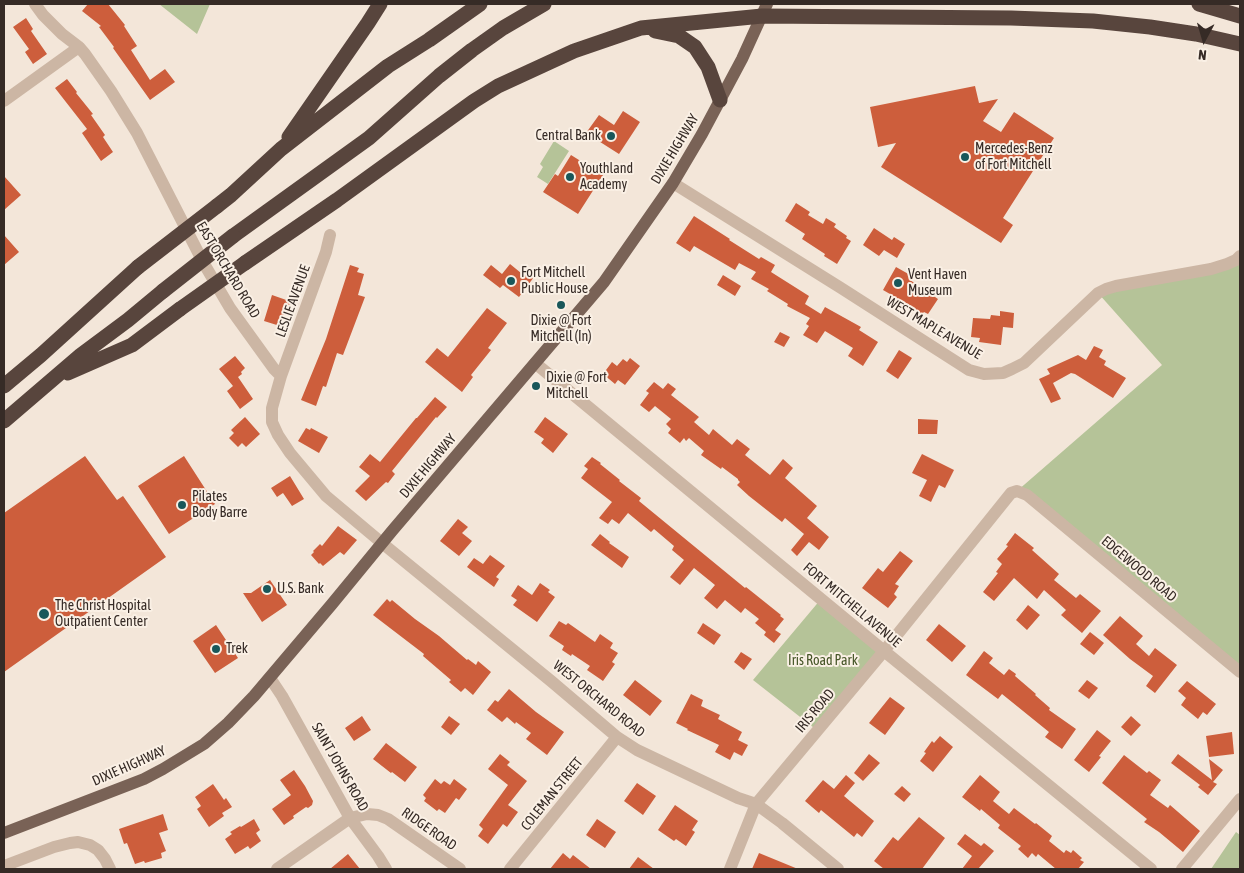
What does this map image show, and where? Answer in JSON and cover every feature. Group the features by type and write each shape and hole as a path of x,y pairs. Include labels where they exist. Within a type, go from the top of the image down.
{"highway":[{"path":"281,149 380,4"},
{"path":"4,386 138,267 231,195 281,149 388,66 480,4"},
{"path":"4,421 81,355 233,236 369,138 472,50 544,4"},
{"path":"1199,4 1240,16"},
{"path":"53,379 132,345 245,263 498,86 574,51 642,28 764,10 1093,21 1196,34 1240,44"},
{"path":"642,28 679,36 695,47 708,67 720,100"}],"main road":[{"name":"DIXIE HIGHWAY","path":"4,833 163,770 204,744 228,723 270,678 604,282 673,183 702,134 742,59 764,10"}],"street":[{"name":"EAST ORCHARD ROAD","path":"35,4 62,34 79,47 111,91 137,133 203,262 230,308 274,369 282,376"},
{"path":"4,101 79,47"},
{"name":"WEST MAPLE AVENUE","path":"673,183 969,370 984,374 1012,370 1024,363 1098,293 1106,289 1211,269 1236,260 1240,256"},
{"name":"LESLIE AVENUE","path":"282,376 326,252 330,235"},
{"name":"FORT MITCHELL AVENUE","path":"535,362 884,652 1151,869"},
{"path":"282,376 272,408 272,422 278,435 290,453 326,496 382,543"},
{"name":"IRIS ROAD","path":"730,869 756,804 884,652 1011,493 1017,490"},
{"name":"EDGEWOOD ROAD","path":"1017,490 1027,495 1240,672"},
{"name":"WEST ORCHARD ROAD","path":"382,543 617,737 637,750 738,798 756,804 838,869"},
{"name":"SAINT JOHNS ROAD","path":"270,678 350,818 386,869"},
{"name":"COLEMAN STREET","path":"510,869 617,737"},
{"path":"1182,869 1240,799"},
{"name":"RIDGE ROAD","path":"350,818 367,814 378,815 388,819 460,869"},
{"path":"277,869 350,818"},
{"path":"4,866 54,847 78,842 90,845 98,850 110,869"}],"green space":[{"path":"159,4 210,4 197,34"},
{"path":"554,141 569,151 548,184 537,177 543,167 540,164"},
{"path":"1240,256 1240,672 1017,491 1162,365 1098,293"},
{"name":"Iris Road Park","path":"821,599 884,651 818,731 753,680"},
{"path":"1236,832 1240,835 1240,869 1211,869"}],"building":[{"path":"88,4 108,4 125,25 137,46 131,50 150,80 165,69 175,82 150,100 99,27 101,26 82,11"},
{"path":"26,18 33,29 31,31 47,54 33,64 25,52 29,49 13,27"},
{"path":"67,79 93,114 91,115 105,135 103,137 113,152 101,161 82,133 87,129 55,88"},
{"name":"Mercedes-Benz of Fort Mitchell","path":"975,86 979,103 998,99 983,121 1001,132 1014,112 1054,138 1003,218 1013,225 1001,243 881,167 896,143 878,147 870,107"},
{"name":"Central Bank","path":"623,111 640,122 619,154 586,133 599,115 614,125"},
{"path":"571,155 603,175 578,214 543,192 555,174 558,176"},
{"path":"4,176 21,195 4,210"},
{"path":"796,203 810,212 808,215 823,224 826,218 836,224 834,227 851,241 837,264 802,239 805,234 785,221"},
{"path":"694,216 759,259 761,257 775,265 771,272 809,296 805,304 821,314 825,307 861,327 859,330 878,342 863,366 848,356 853,348 825,331 817,343 803,335 809,326 806,324 810,318 787,306 788,304 767,291 769,289 751,279 756,272 739,263 735,270 694,246 690,252 676,243"},
{"path":"874,228 892,240 894,237 905,244 897,258 884,250 879,256 863,245"},
{"path":"4,235 19,252 4,265"},
{"name":"Fort Mitchell Public House","path":"510,264 521,273 524,269 534,277 519,297 503,285 500,288 483,275 491,265 502,274"},
{"path":"350,265 359,268 357,272 364,274 358,295 365,297 343,355 337,353 326,387 323,386 316,406 301,400 326,339"},
{"path":"896,267 912,276 910,280 938,299 928,314 924,312 921,315 911,306 883,290"},
{"path":"723,275 741,286 735,296 717,285"},
{"path":"272,295 292,302 280,326 264,321"},
{"path":"487,308 507,323 488,348 491,350 471,375 473,377 462,392 425,362 437,348 448,357"},
{"path":"1000,311 1014,313 1013,328 1003,327 1001,345 979,342 980,338 971,337 973,318 990,319 991,315 1000,316"},
{"path":"780,332 790,337 784,347 774,342"},
{"path":"1094,346 1103,350 1099,357 1106,361 1104,365 1126,378 1113,398 1071,373 1053,383 1061,399 1051,403 1039,379 1050,374 1047,369 1078,355 1086,360"},
{"path":"899,350 912,358 898,379 886,371"},
{"path":"235,356 245,368 238,377 253,399 240,409 227,391 233,386 219,369"},
{"path":"630,358 640,366 625,385 618,380 615,384 603,374 612,362 617,366 623,359 627,362"},
{"path":"654,382 663,389 668,383 676,389 671,395 699,417 694,422 709,435 713,429 732,445 737,439 750,449 745,455 770,475 783,459 793,468 785,478 817,506 807,518 829,537 819,550 809,542 797,556 791,550 804,534 785,518 782,522 749,496 737,485 740,482 738,479 701,455 704,451 689,438 686,441 684,438 680,443 668,433 671,429 666,424 671,419 655,406 649,412 640,405 649,393 646,391"},
{"path":"435,397 447,407 436,417 392,471 395,474 388,483 386,482 366,501 355,491 370,476 359,467 370,454 380,462"},
{"path":"245,417 260,434 246,447 242,443 238,447 229,438 234,433 231,430"},
{"path":"545,417 568,434 553,453 541,443 544,439 534,432"},
{"path":"918,419 938,420 937,434 918,434"},
{"path":"306,428 310,430 311,428 328,437 319,453 298,441"},
{"path":"922,454 954,470 945,488 939,485 931,502 919,496 927,480 912,473"},
{"name":"The Christ Hospital Outpatient Center","path":"85,456 117,500 123,496 166,557 4,672 4,513"},
{"path":"184,456 215,504 169,534 138,486"},
{"path":"592,457 641,498 639,501 781,615 784,619 775,630 781,634 774,643 764,635 766,632 755,623 759,619 745,608 741,613 725,600 717,609 704,598 715,585 694,568 680,585 670,577 684,560 672,550 674,546 654,529 651,532 628,513 619,524 612,519 608,524 599,518 612,502 581,478 588,469 584,466"},
{"path":"290,476 304,499 292,506 283,493 277,497 271,488"},
{"path":"458,519 468,527 462,533 472,541 459,556 440,541"},
{"path":"338,526 357,540 344,555 340,552 323,566 311,555 320,544 322,546"},
{"path":"1015,533 1034,548 1032,550 1059,574 1054,580 1076,598 1080,594 1101,611 1082,633 1061,615 1066,610 1044,590 1037,599 1014,578 994,601 983,592 998,573 996,572 1002,564 997,559 1008,546 1006,545"},
{"path":"600,534 629,557 622,568 591,545"},
{"path":"900,551 913,561 895,584 899,586 894,594 897,597 888,608 862,588 878,568 883,572"},
{"path":"490,555 505,566 496,577 499,579 494,587 467,567 474,558 483,564"},
{"name":"U.S. Bank","path":"270,580 287,605 262,622 243,593 251,593"},
{"path":"540,583 550,590 548,592 555,597 537,622 513,605 517,600 511,596 518,585 532,595"},
{"path":"387,599 390,602 392,600 467,660 476,665 478,661 491,672 473,695 465,688 461,692 449,682 451,680 423,656 424,654 373,615"},
{"path":"1028,605 1040,615 1027,630 1016,620"},
{"path":"1120,616 1143,636 1136,644 1149,656 1155,648 1177,665 1155,693 1146,686 1153,676 1103,635"},
{"path":"559,621 566,625 568,623 595,642 600,634 613,643 610,648 618,653 612,662 615,664 603,681 587,670 590,666 562,650 564,646 549,636"},
{"path":"703,623 721,635 714,645 697,633"},
{"path":"939,624 966,646 952,662 926,640"},
{"name":"Trek","path":"216,625 238,658 215,673 193,641"},
{"path":"1090,632 1104,643 1094,655 1080,644"},
{"path":"984,651 993,658 989,663 1004,675 1009,669 1016,674 1015,676 1050,708 1049,710 1076,729 1062,749 1045,737 1049,732 1002,694 998,699 966,675"},
{"path":"741,652 752,659 744,670 734,662"},
{"path":"635,680 662,701 650,716 623,695"},
{"path":"1087,680 1098,688 1089,699 1078,691"},
{"path":"1187,681 1216,704 1207,715 1203,712 1198,719 1181,705 1186,698 1178,691"},
{"path":"509,689 564,732 547,755 526,739 531,733 507,717 502,722 487,710 495,700 498,702"},
{"path":"691,694 703,700 701,706 720,715 718,719 742,732 738,740 748,745 742,756 734,752 730,760 715,752 719,745 676,723"},
{"path":"890,697 905,708 885,735 869,723"},
{"path":"362,716 371,730 354,741 345,728"},
{"path":"449,716 460,724 451,735 441,727"},
{"path":"1131,716 1141,725 1131,736 1121,727"},
{"path":"1097,730 1111,741 1089,772 1074,760"},
{"path":"1232,732 1234,754 1209,757 1206,736"},
{"path":"940,736 953,747 933,772 920,761 932,741 934,743"},
{"path":"386,743 417,767 405,782 373,759"},
{"path":"500,754 510,762 507,765 527,781 508,805 518,812 507,827 503,824 488,844 478,836 483,829 479,825 508,785 488,769"},
{"path":"869,754 880,763 863,781 854,773"},
{"path":"1178,754 1212,780 1209,759 1223,770 1213,782 1217,784 1208,795 1198,787 1200,785 1171,763"},
{"path":"1124,755 1147,773 1149,771 1161,780 1150,795 1168,808 1170,805 1200,831 1183,852 1144,822 1147,819 1102,783"},
{"path":"294,770 313,801 312,805 293,816 294,818 284,825 272,809 291,795 280,780"},
{"path":"846,775 855,783 844,796 874,821 862,837 857,833 854,837 821,810 819,813 805,801 823,780 834,789"},
{"path":"980,775 1000,792 993,801 1009,814 1014,808 1036,823 1052,836 1049,841 1064,853 1066,850 1071,853 1073,850 1082,858 1080,860 1084,862 1078,869 1056,869 1038,854 1036,857 1032,853 1028,858 1018,849 1021,846 998,828 1000,825 981,809 980,811 962,797"},
{"path":"435,779 441,784 444,781 450,785 454,779 467,789 459,800 456,798 445,813 439,809 437,811 424,801 426,798 423,795"},
{"path":"637,783 656,796 643,815 624,801"},
{"path":"213,784 224,800 226,798 232,807 222,813 224,816 209,827 197,809 201,806 195,797"},
{"path":"902,786 911,794 904,802 894,794"},
{"path":"675,805 698,821 692,830 695,832 686,846 676,839 674,841 658,830"},
{"path":"163,814 168,830 159,833 166,851 161,853 162,858 135,864 127,843 124,844 119,829"},
{"path":"919,817 945,838 922,869 884,869 874,861 893,837 898,841"},
{"path":"254,819 260,830 256,833 261,841 250,849 248,846 235,854 225,839 232,834 230,832"},
{"path":"597,819 616,832 605,848 586,835"},
{"path":"965,834 981,846 984,843 994,851 978,869 962,869 972,856 957,844"},
{"path":"563,853 570,859 573,855 591,869 550,869"},
{"path":"759,853 798,869 752,869"},
{"path":"348,854 360,869 330,869"},
{"path":"638,857 654,869 629,869"}],"place":[{"name":"Central Bank","path":"611,136"},
{"name":"Mercedes-Benz of Fort Mitchell","path":"965,157"},
{"name":"Youthland Academy","path":"570,177"},
{"name":"Fort Mitchell Public House","path":"511,281"},
{"name":"Vent Haven Museum","path":"898,283"},
{"name":"Dixie @ Fort Mitchell (In)","path":"561,305"},
{"name":"Dixie @ Fort Mitchell","path":"536,386"},
{"name":"Pilates Body Barre","path":"182,505"},
{"name":"U.S. Bank","path":"267,589"},
{"name":"The Christ Hospital Outpatient Center","path":"44,614"},
{"name":"Trek","path":"216,649"}]}
